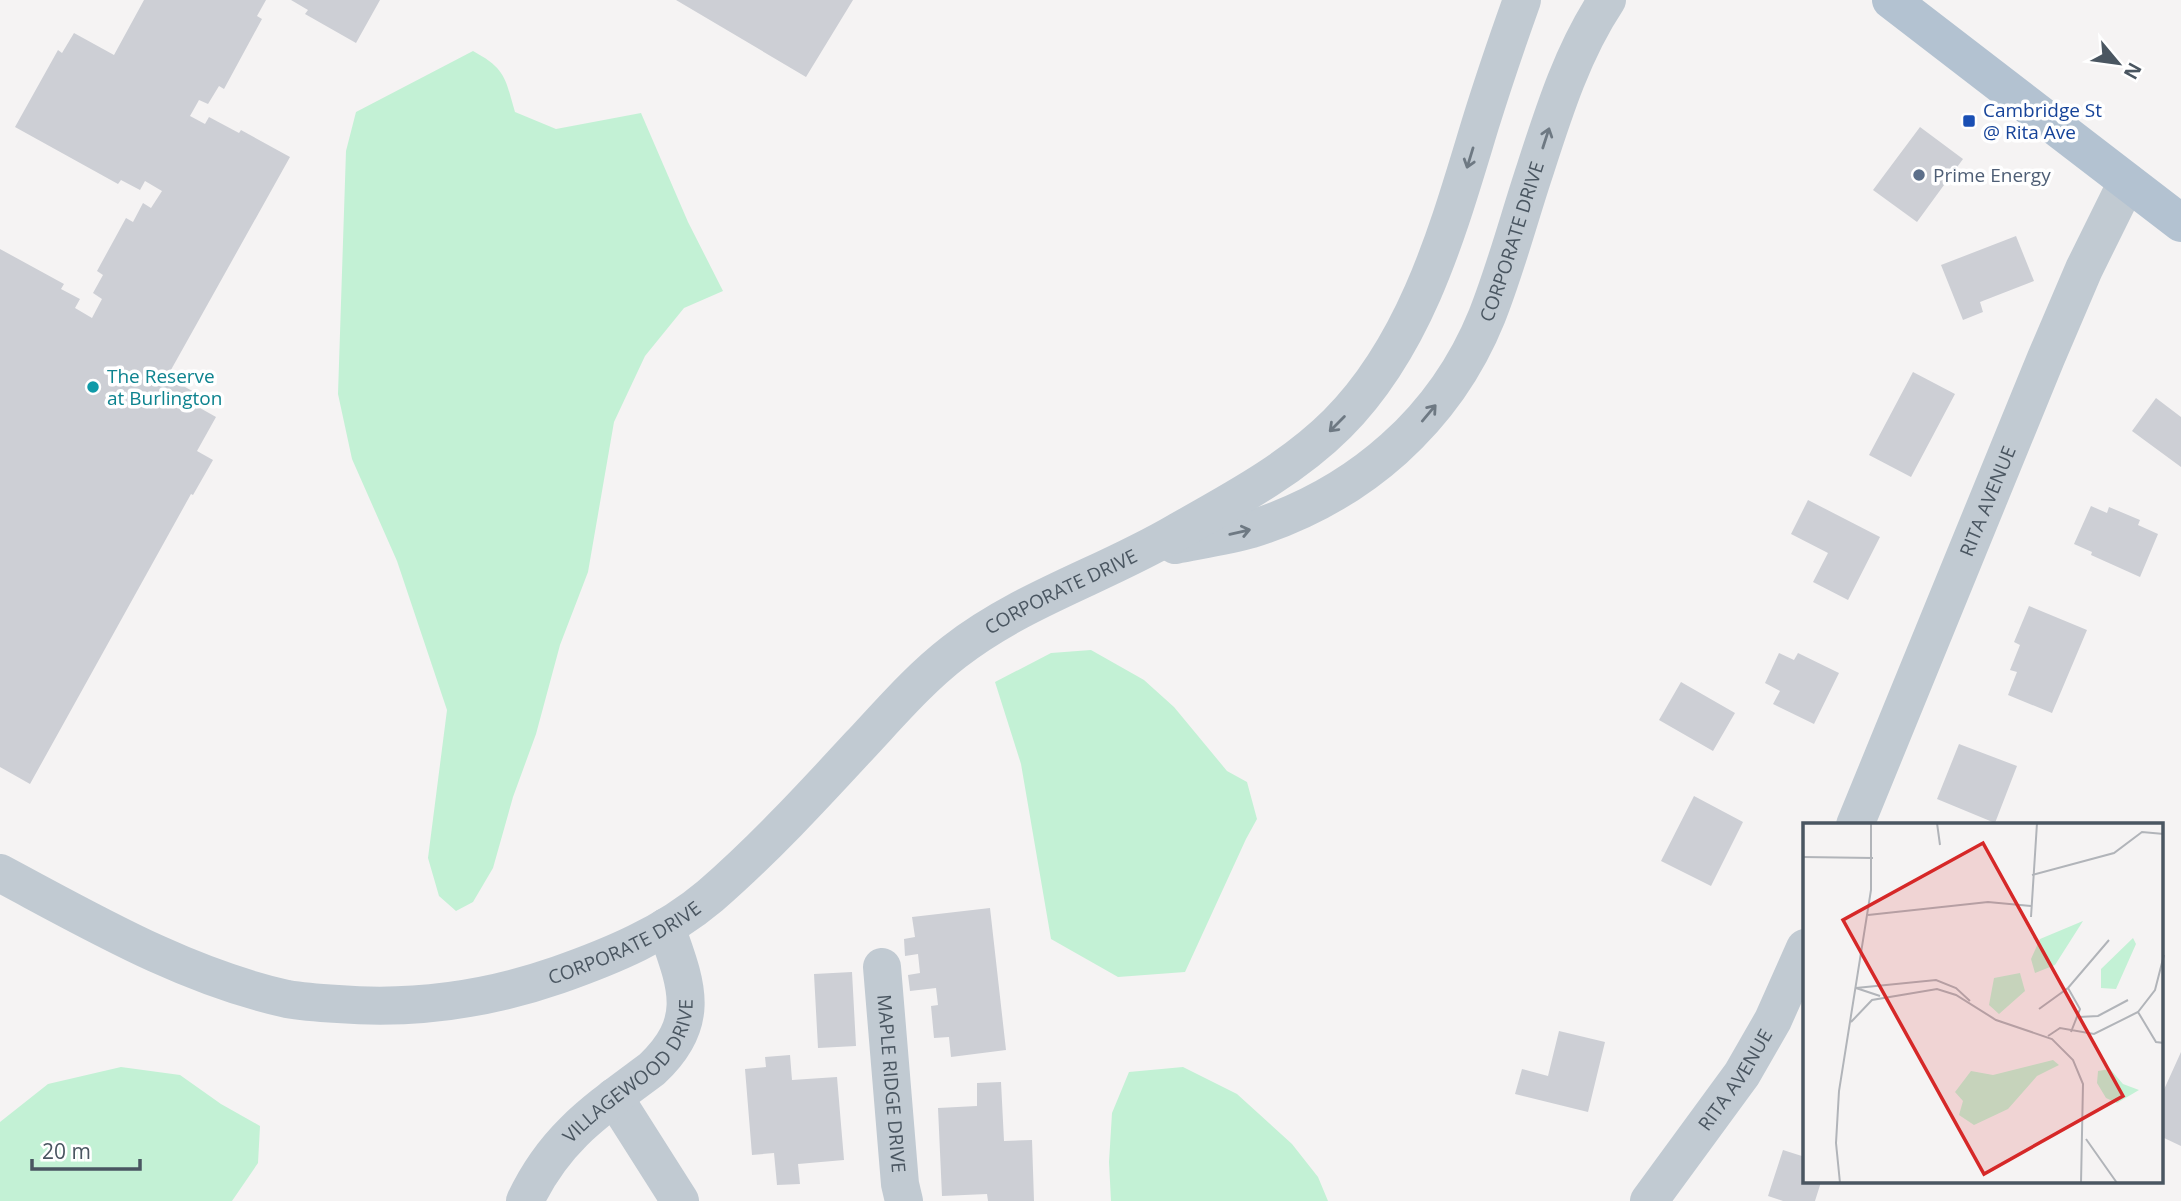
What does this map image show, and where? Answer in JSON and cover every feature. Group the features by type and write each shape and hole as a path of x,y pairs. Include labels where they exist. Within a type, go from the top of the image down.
{"main road":[{"path":"1891,0 2181,223"}],"street":[{"name":"CORPORATE DRIVE","path":"0,873 104,928 186,967 260,992 308,1002 362,1006 424,1005 472,999 522,987 604,959 666,927 707,898 758,852 911,691 958,649 990,626 1038,599 1149,549 1252,488 1306,451 1339,422 1384,368 1415,308 1459,194 1499,63 1522,0"},
{"name":"CORPORATE DRIVE","path":"1499,63 1528,0"},
{"name":"CORPORATE DRIVE","path":"1149,549 1249,530 1308,507 1359,478 1381,461 1427,416 1448,390 1487,316 1560,96 1584,41 1607,0"},
{"name":"RITA AVENUE","path":"1856,823 2046,358 2084,270 2127,182"},
{"name":"VILLAGEWOOD DRIVE","path":"525,1201 558,1147 590,1115 663,1058 682,1025 687,996 686,982 666,927"},
{"name":"RITA AVENUE","path":"1649,1201 1742,1074 1773,1020 1803,952"},
{"name":"MAPLE RIDGE DRIVE","path":"883,967 900,1184 904,1201"},
{"path":"614,1097 679,1201"}],"green space":[{"path":"473,51 492,63 503,76 515,112 556,129 641,113 688,222 723,291 684,308 645,356 614,422 588,572 560,645 536,734 513,797 493,868 473,902 456,911 439,896 428,858 447,710 397,561 352,459 338,394 346,151 356,112"},
{"path":"1091,650 1144,680 1174,707 1227,771 1247,782 1257,819 1185,972 1118,977 1051,939 1021,764 995,682 1051,653"},
{"path":"121,1067 180,1075 221,1104 260,1126 258,1163 232,1201 0,1201 0,1122 48,1084"},
{"path":"1183,1067 1237,1094 1292,1144 1318,1177 1328,1201 1111,1201 1109,1162 1112,1113 1129,1072"}],"building":[{"name":"The Reserve at Burlington","path":"144,0 266,0 257,16 262,19 224,89 219,86 208,104 199,100 190,116 205,124 209,117 239,133 241,130 290,157 167,377 205,398 200,408 216,417 197,451 213,460 193,495 191,494 30,784 0,767 0,249 64,284 61,289 80,299 75,308 92,318 102,299 93,293 103,275 97,271 126,218 133,222 143,203 151,208 162,191 145,181 140,190 121,180 118,184 15,127 58,50 62,53 74,33 114,55"},
{"path":"291,0 380,0 356,43 305,14 308,10"},
{"path":"676,0 853,0 806,77"},
{"path":"1920,127 1963,159 1917,222 1873,190"},
{"path":"2016,236 2034,281 1980,302 1983,312 1963,320 1941,265"},
{"path":"1913,372 1955,394 1911,477 1869,455"},
{"path":"2156,398 2181,417 2181,467 2132,431"},
{"path":"1808,500 1880,537 1848,600 1813,582 1828,553 1791,534"},
{"path":"2091,506 2107,513 2109,507 2140,520 2138,525 2158,534 2140,577 2091,555 2092,552 2074,544"},
{"path":"2029,606 2087,630 2052,713 2008,695 2017,672 2010,670 2020,645 2014,642"},
{"path":"1779,653 1794,660 1798,653 1839,673 1814,724 1773,704 1780,691 1765,683"},
{"path":"1681,682 1735,713 1713,751 1659,720"},
{"path":"1959,744 2017,766 1995,823 1937,799"},
{"path":"1694,796 1743,822 1711,886 1661,861"},
{"path":"990,908 1006,1050 951,1057 949,1037 934,1038 931,1006 938,1005 936,988 910,991 908,975 920,973 918,954 905,956 904,939 915,937 912,917"},
{"path":"852,972 856,1046 818,1048 814,974"},
{"path":"1559,1031 1605,1042 1588,1112 1515,1094 1522,1069 1548,1076"},
{"path":"2181,1052 2181,1146 2164,1138 2164,1090"},
{"path":"790,1055 792,1080 837,1077 844,1160 798,1164 800,1184 777,1185 774,1153 752,1155 745,1069 766,1067 765,1057"},
{"path":"1001,1082 1004,1141 1032,1140 1034,1201 988,1201 987,1194 942,1196 938,1108 977,1106 977,1083"},
{"path":"1783,1150 1803,1156 1803,1184 1820,1184 1815,1201 1783,1201 1768,1196"}],"place":[{"name":"Cambridge St @ Rita Ave","path":"1969,121"},
{"name":"Prime Energy","path":"1919,175"},
{"name":"The Reserve at Burlington","path":"93,387"}]}
